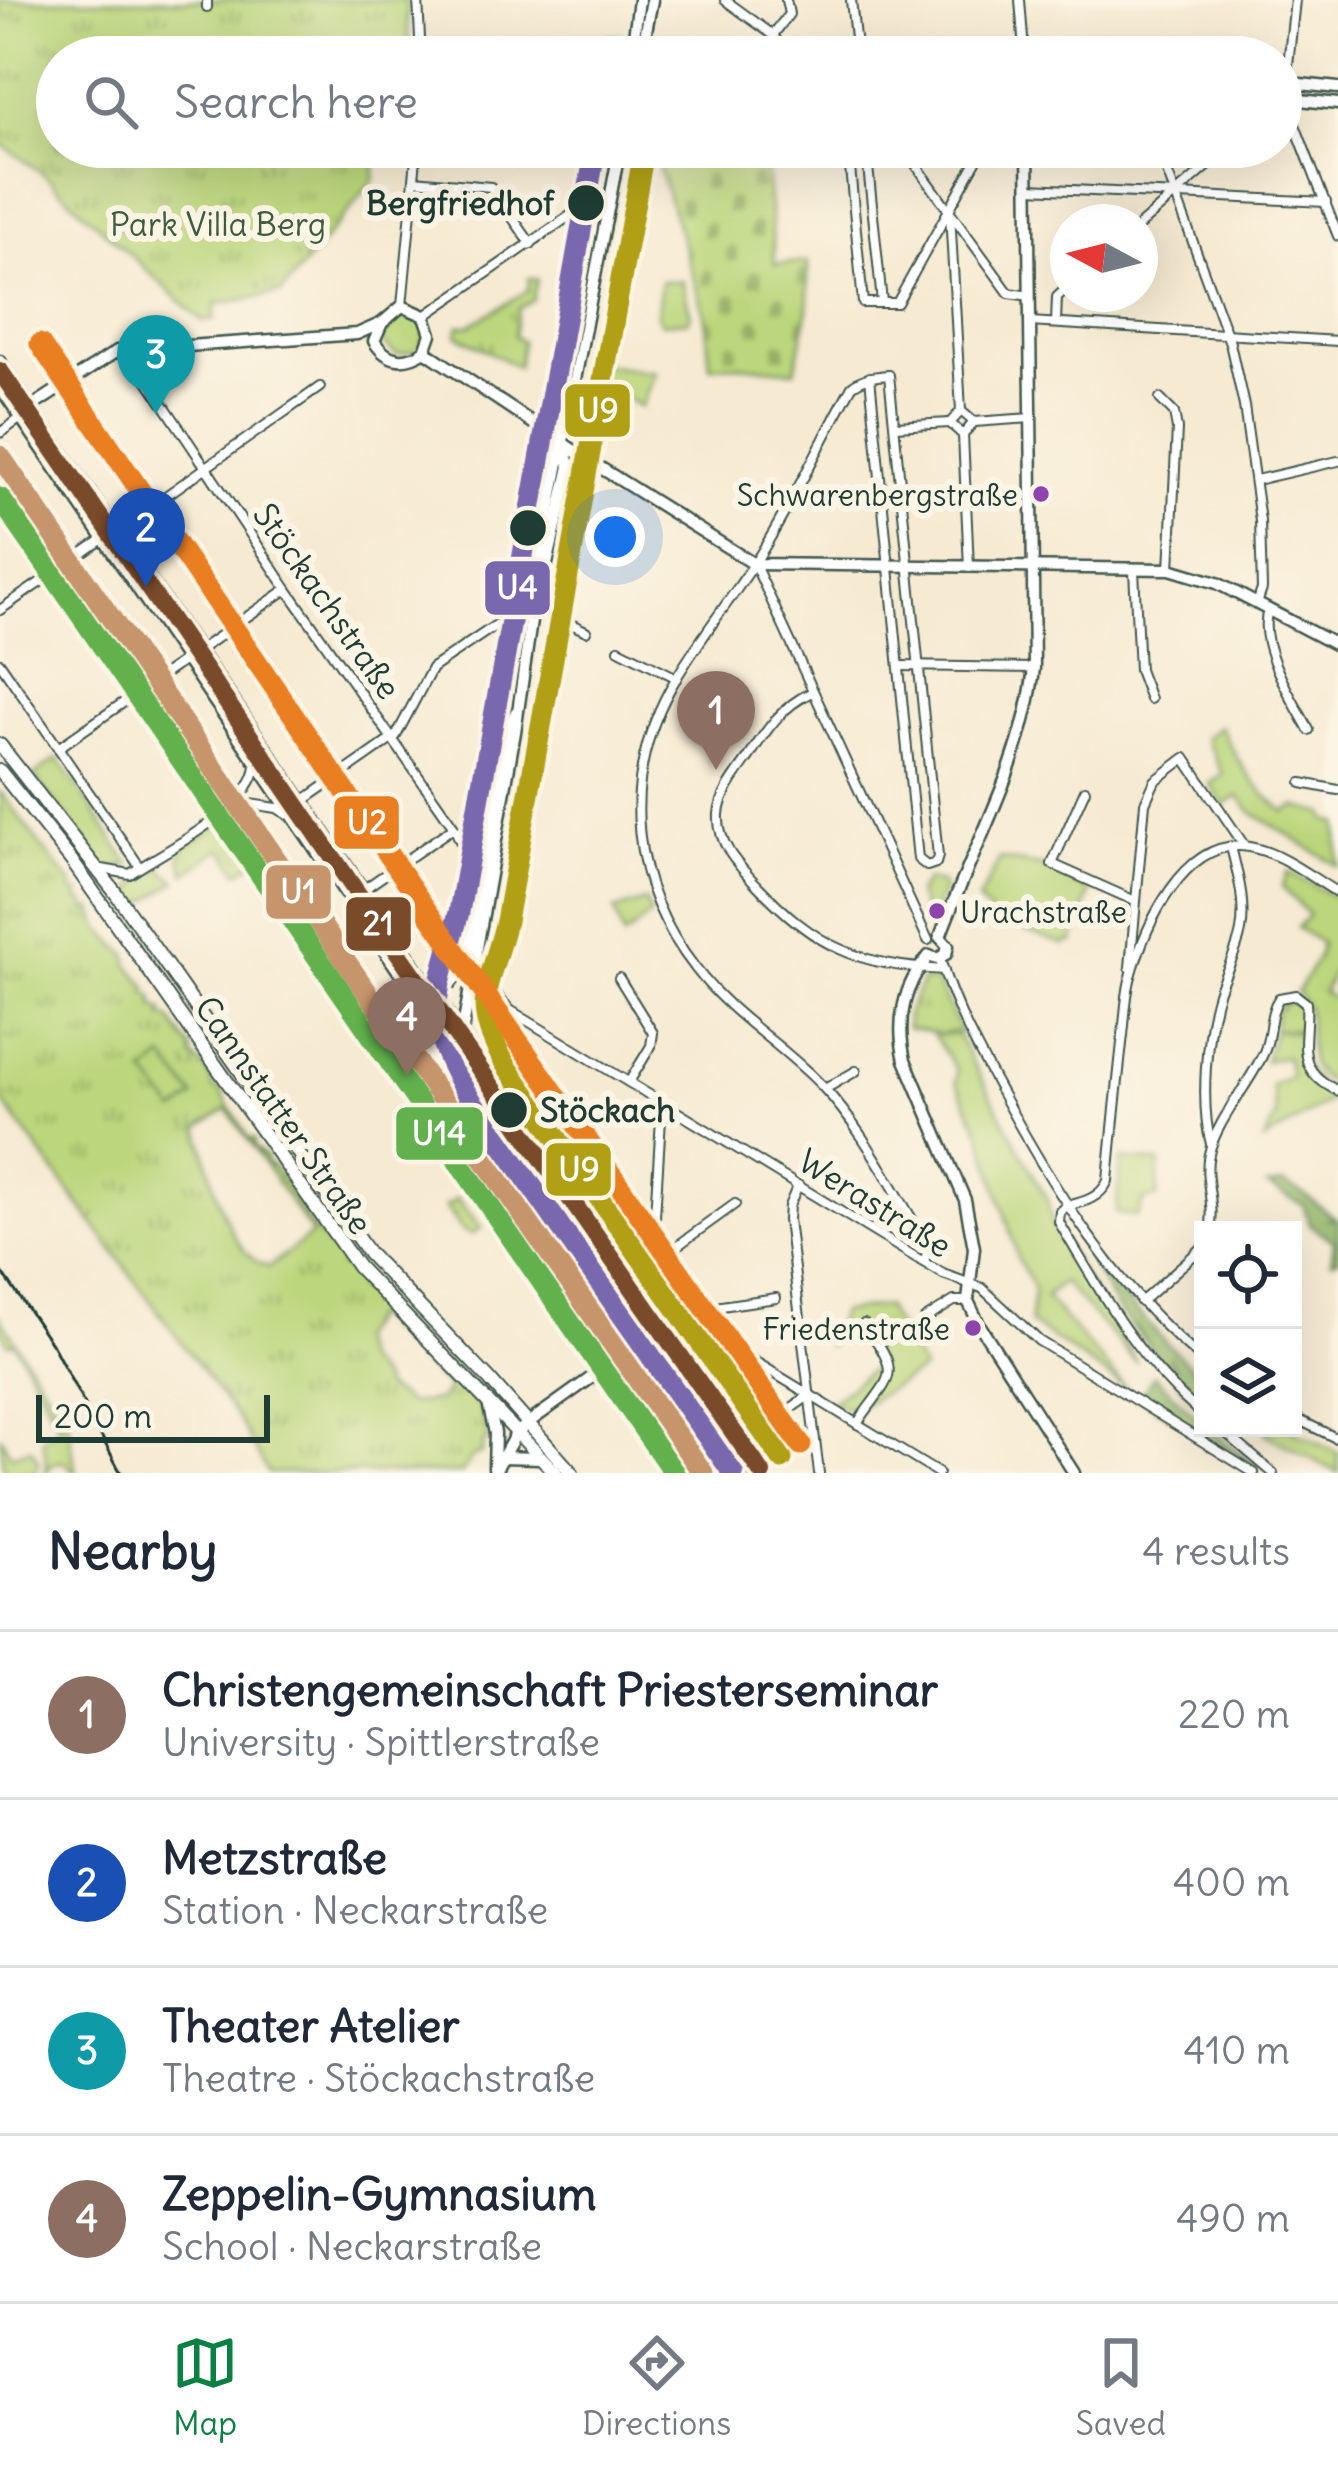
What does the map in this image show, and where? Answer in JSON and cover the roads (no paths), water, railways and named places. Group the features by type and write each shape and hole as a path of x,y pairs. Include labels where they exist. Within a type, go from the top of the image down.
{"main road":[{"name":"Cannstatter Straße","path":"0,745 97,866 362,1244 523,1427"},
{"name":"Cannstatter Straße","path":"0,771 71,860 340,1245 393,1308 523,1427"},
{"path":"523,1427 556,1473"},
{"path":"523,1427 572,1473"}],"street":[{"path":"418,0 420,36"},
{"path":"634,36 639,0"},
{"path":"645,36 652,0"},
{"path":"725,0 773,35 789,14 786,0"},
{"path":"851,0 855,36"},
{"path":"1018,36 1020,0"},
{"path":"1290,36 1295,0"},
{"path":"1302,84 1338,88"},
{"path":"1302,101 1338,104"},
{"path":"1302,142 1338,236"},
{"path":"0,433 18,413 110,354 359,333 382,323 402,306 415,168"},
{"path":"443,1036 437,1016 440,996 463,963 484,882 614,168"},
{"path":"850,168 863,303 897,303 973,168"},
{"path":"868,168 882,302"},
{"path":"918,168 1009,293 1030,296"},
{"path":"934,939 1013,765 1034,668 1029,168"},
{"path":"1165,168 1230,343 1256,480 1265,626 1275,663 1309,730"},
{"path":"1158,209 1209,168"},
{"path":"414,180 491,187 531,244"},
{"path":"1029,188 1174,195"},
{"path":"1185,191 1326,202"},
{"path":"425,316 587,204 608,202"},
{"path":"895,426 950,423 961,411 950,211"},
{"path":"402,306 425,316 431,334 425,351"},
{"path":"1056,312 1056,323"},
{"path":"1030,322 1338,341"},
{"path":"374,341 382,323"},
{"path":"359,333 398,360 425,351"},
{"name":"Stöckachstraße","path":"128,349 287,589 454,827 484,882"},
{"path":"425,351 754,564 1170,569 1201,576 1338,646"},
{"path":"0,361 636,1276 660,1328 754,1473"},
{"path":"870,377 918,859 928,866 936,863 889,375 870,377 852,386 754,564 677,678 648,740 638,794 640,847 652,895 680,947 728,1006 825,1089 923,1238 927,1249 923,1262"},
{"path":"0,387 443,1036 588,1242 660,1328 764,1473"},
{"path":"116,531 320,387"},
{"path":"1160,399 1174,412 1177,429 1170,569"},
{"path":"961,411 974,422 1032,418"},
{"path":"969,568 963,435 974,422"},
{"path":"950,423 963,435"},
{"path":"1256,480 1338,461"},
{"path":"0,610 103,539"},
{"path":"754,564 934,939 937,961 966,1027 1067,1206 1141,1302 1194,1352"},
{"path":"1134,570 1139,670 1150,699"},
{"path":"58,748 287,589"},
{"path":"303,801 393,739 432,668 514,613 534,606 586,631"},
{"path":"619,649 677,678"},
{"path":"0,663 140,867"},
{"path":"899,666 1034,668"},
{"path":"812,692 779,715 730,785 720,810 722,839 737,864 811,935 850,954 919,969 948,950 934,939"},
{"path":"130,913 124,890 130,874 237,802 253,782 255,758"},
{"path":"1194,1405 1156,1369 1109,1306 1059,1222 1060,1211 1087,1201 1105,1189 1108,1180 1148,791 1185,758 1245,846"},
{"path":"909,766 928,764"},
{"path":"1302,783 1338,790"},
{"path":"1085,790 1052,864 1135,901"},
{"path":"237,802 277,808 291,816"},
{"path":"364,889 454,827"},
{"path":"1129,983 1145,935 1175,885 1202,857 1245,846 1276,857 1338,893"},
{"path":"1212,1221 1207,1169 1211,1145 1205,1112 1212,1025 1241,929 1243,904 1231,847"},
{"path":"97,866 114,874 130,874"},
{"path":"463,1031 484,882"},
{"path":"937,961 919,969 902,1010 902,1047 965,1200 974,1248 968,1301 1074,1473"},
{"path":"619,977 653,1033 653,1042 629,1082"},
{"name":"Werastraße","path":"471,984 484,980 508,1008 923,1262 957,1281 982,1288 1039,1341 1254,1473"},
{"path":"1211,1145 1262,1057 1280,998 1295,995 1306,1003 1304,1053 1308,1065 1320,1082 1338,1091"},
{"path":"825,1089 856,1072"},
{"path":"662,1102 652,1264 657,1283 680,1315 938,1473"},
{"path":"799,1185 788,1220 819,1473"},
{"path":"636,1276 735,1204"},
{"path":"588,1242 599,1244 602,1232"},
{"path":"602,1259 604,1251 615,1252"},
{"path":"1141,1302 1194,1255"},
{"path":"636,1276 657,1283"},
{"path":"493,1473 523,1427 680,1315 697,1308 776,1298"},
{"path":"926,1319 954,1301 968,1301"},
{"path":"857,1424 885,1391 889,1372 878,1341 864,1324"},
{"path":"484,1395 495,1433 493,1473"},
{"path":"743,1442 810,1395"},
{"path":"1302,1421 1338,1439"},
{"path":"1231,1437 1274,1473"},
{"path":"501,1457 544,1460"}],"railway":[{"path":"0,1269 53,1346 121,1473"}],"place":[{"name":"Bergfriedhof","path":"586,203"},
{"name":"Theater Atelier","path":"156,414"},
{"name":"Schwarenbergstraße","path":"1041,494"},
{"name":"Metzstraße","path":"146,587"},
{"name":"Christengemeinschaft Priesterseminar","path":"716,770"},
{"name":"Urachstraße","path":"937,911"},
{"name":"Zeppelin-Gymnasium","path":"407,1076"},
{"name":"Stöckach","path":"509,1110"},
{"name":"Friedenstraße","path":"973,1328"}],"park label":[{"name":"Park Villa Berg","path":"218,224"}]}
